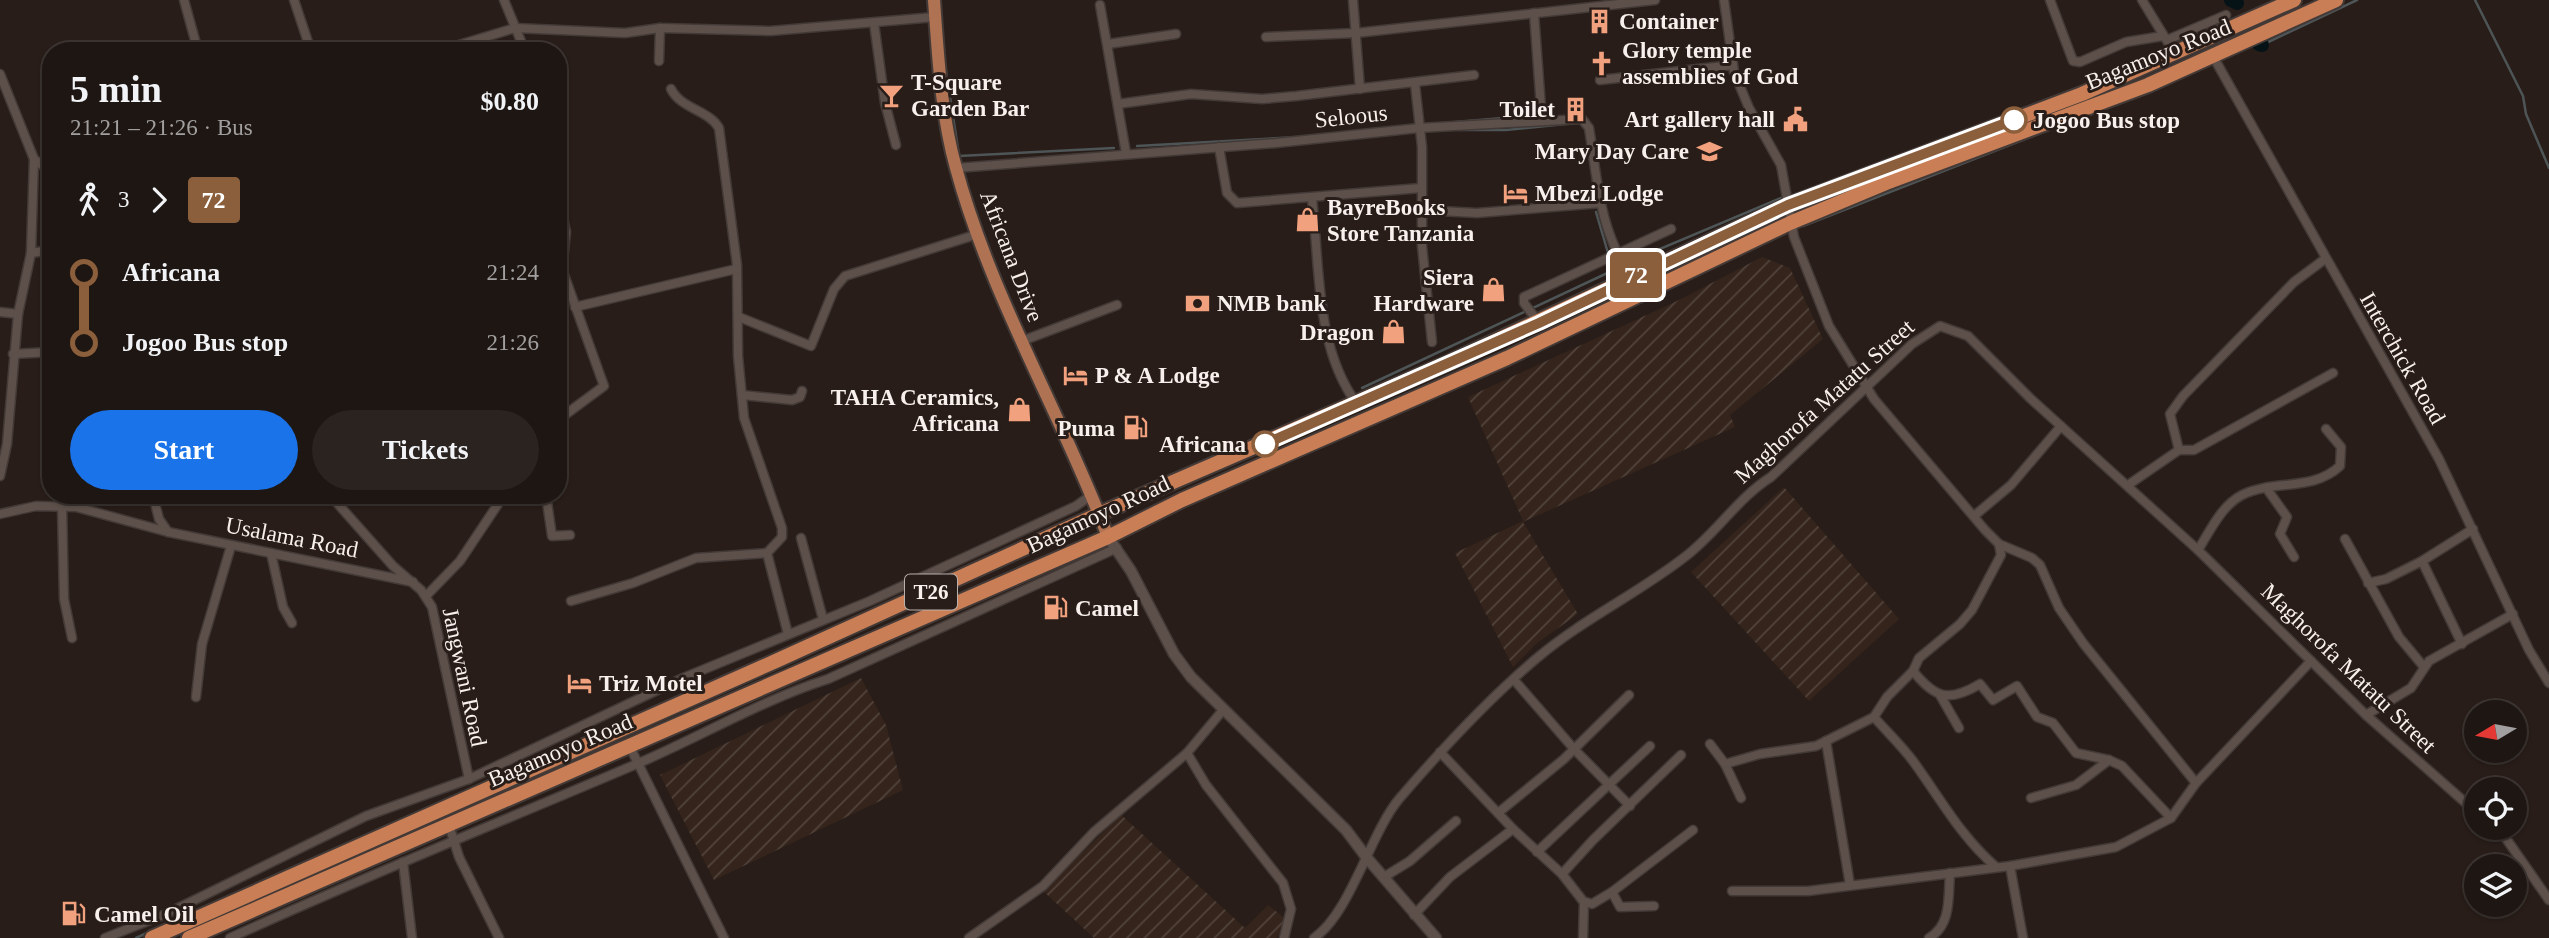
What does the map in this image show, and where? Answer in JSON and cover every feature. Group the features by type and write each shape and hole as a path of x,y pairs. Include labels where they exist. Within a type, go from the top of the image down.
{"highway":[{"name":"Bagamoyo Road","path":"152,938 1099,514 1539,323 1631,277 1788,205 2082,94 2294,0"},
{"name":"Bagamoyo Road","path":"188,938 448,822 1112,543 1182,500 1507,358 1790,223 1886,183 2214,58 2336,0"}],"main road":[{"name":"Africana Drive","path":"933,0 948,128 956,168 978,234 1022,341 1112,543"}],"street":[{"path":"184,0 196,42"},
{"path":"294,0 308,42"},
{"path":"504,0 521,42"},
{"path":"1353,0 1360,89"},
{"path":"1266,37 1356,33 1534,13 1605,2 1655,0"},
{"path":"1724,0 1733,65 1749,108 1781,165 1790,223 1829,326 1867,389 1999,544 2032,558 2040,565 2059,608 2083,643 2196,783"},
{"path":"2050,0 2070,57 2080,62 2126,42 2165,38 2225,15"},
{"path":"2143,0 2175,54"},
{"path":"1100,5 1126,153"},
{"path":"1534,13 1542,121"},
{"path":"469,42 515,28 625,33 660,28 770,31 935,17"},
{"path":"874,23 885,103 897,145"},
{"path":"659,61 660,28"},
{"path":"1108,44 1176,34"},
{"name":"Interchick Road","path":"2214,58 2439,459 2549,683"},
{"path":"1600,80 1733,65"},
{"path":"0,74 34,159 31,253 18,314 7,444 0,476"},
{"path":"1118,104 1191,94 1262,99 1415,84 1474,75"},
{"path":"1415,84 1421,210 1432,342"},
{"path":"571,601 633,583 696,558 766,552 782,537 782,528 744,418 735,239 719,126 676,99 671,89"},
{"name":"Seloous","path":"956,168 1419,128 1542,121 1586,122 1605,226 1617,256 1631,277"},
{"path":"1219,147 1231,200 1248,203 1312,199 1421,188"},
{"path":"34,159 42,165"},
{"path":"1312,199 1327,337 1342,382 1357,404"},
{"path":"1421,210 1477,213 1601,203"},
{"path":"1539,323 1524,303 1524,297 1671,229"},
{"path":"739,317 811,346 834,289 845,276 978,234"},
{"path":"31,253 42,251"},
{"path":"2179,450 2170,420 2171,410 2294,282 2325,259"},
{"path":"575,307 736,269"},
{"path":"567,287 604,386 596,395 567,411"},
{"path":"1022,341 1117,305"},
{"path":"0,312 18,314"},
{"name":"Maghorofa Matatu Street","path":"1314,938 1321,933 1345,898 1387,814 1440,752 1538,658 1689,554 1727,520 1754,488 1772,477 1813,435 1867,389 1921,337 1940,326 1968,336 2061,426 2198,550 2366,715 2464,801"},
{"path":"13,354 42,352"},
{"path":"2128,485 2179,450 2194,450 2333,373"},
{"path":"742,396 792,400 800,397 802,391"},
{"path":"1975,516 2011,485 2061,426"},
{"path":"2198,550 2236,499 2267,489 2312,482 2340,467 2342,447 2326,429"},
{"path":"2267,489 2286,516 2280,534 2294,557"},
{"path":"105,938 167,914 366,816 469,779 683,678 870,601 1058,514 1090,496"},
{"path":"155,504 159,519 168,532"},
{"name":"Jangwani Road","path":"338,504 387,560 426,596 432,607 469,779"},
{"path":"426,596 460,561 498,504"},
{"path":"547,504 552,536 570,535"},
{"path":"62,506 64,598 72,639"},
{"name":"Usalama Road","path":"0,514 28,507 62,506 231,546 413,582"},
{"path":"2368,583 2386,579 2422,561 2473,529"},
{"path":"801,538 823,619"},
{"path":"2345,539 2399,637 2424,667"},
{"path":"230,938 638,763 787,694 828,679 1112,543 1174,654 1191,677 1346,830 1414,915 1436,938"},
{"path":"1725,764 1760,754 1816,746 1874,717 1913,671 1927,649 1960,624 1972,610 2001,555 1999,544"},
{"path":"196,697 202,644 231,546"},
{"path":"766,552 788,634"},
{"path":"271,553 283,607 292,624"},
{"path":"2422,561 2462,644"},
{"path":"2366,715 2411,688 2424,667 2513,614"},
{"path":"1732,891 1772,894 2010,866 2103,852 2171,818 2196,783 2311,661"},
{"path":"1913,671 1927,689 1940,695 1967,692 1980,684 1993,700 2017,686 2037,717 2053,723 2076,753 2109,760 2127,771 2171,818"},
{"path":"1515,681 1574,749 1630,806"},
{"path":"1498,813 1526,793 1629,695"},
{"path":"1940,695 1959,728"},
{"path":"969,938 1043,886 1094,832 1187,753 1223,710"},
{"path":"1874,717 1912,760 1935,797 1968,838 1996,867"},
{"path":"1826,741 1850,885"},
{"path":"1710,744 1725,764 1741,798"},
{"path":"629,745 724,938"},
{"path":"1537,852 1650,746"},
{"path":"1440,752 1513,829 1562,874 1584,902 1592,904 1612,891 1693,830"},
{"path":"1187,753 1206,785 1283,883 1291,909 1284,938"},
{"path":"1562,874 1592,839 1681,755"},
{"path":"2031,798 2076,785 2109,760"},
{"path":"1384,877 1410,861 1456,821"},
{"path":"448,822 453,842 499,938"},
{"path":"1414,915 1450,877 1513,829"},
{"path":"2505,840 2549,900"},
{"path":"403,862 412,938"},
{"path":"2010,866 2023,938"},
{"path":"1930,938 1943,929 1946,920 1950,873"},
{"path":"1612,891 1620,907 1654,906"},
{"path":"1583,938 1584,902"},
{"path":"985,928 989,937"}],"shaded area":[{"path":"1762,257 1790,268 1823,339 1730,415 1735,427 1523,522 1578,614 1537,643 1513,667 1455,553 1523,521 1468,397 1677,301"},
{"path":"1784,487 1899,619 1809,701 1691,572"},
{"path":"861,678 886,725 903,790 714,880 660,775"},
{"path":"1117,811 1245,928 1268,905 1287,920 1277,938 1094,938 1043,891 1119,817"}],"waterway":[{"path":"2231,0 2237,3"},
{"path":"2262,45 2357,0"},
{"path":"2475,0 2523,96 2526,114 2549,168"},
{"path":"945,65 959,155"},
{"path":"1803,226 2084,116"},
{"path":"1455,122 1515,117"},
{"path":"1458,130 1506,130 1566,124"},
{"path":"1137,146 1299,137"},
{"path":"959,156 1114,148"},
{"path":"1593,181 1595,202"},
{"path":"1629,262 1781,198"},
{"path":"1596,212 1608,253"},
{"path":"1362,388 1616,269"},
{"path":"646,711 746,667"},
{"path":"302,864 376,831"},
{"path":"136,938 149,932"}],"bus line":[{"name":"72","path":"1265,444 1539,323 1708,240 1788,205 2014,120"}],"place":[{"name":"Container","path":"1599,21"},
{"name":"Glory temple assemblies of God","path":"1602,63"},
{"name":"T-Square Garden Bar","path":"891,95"},
{"name":"Toilet","path":"1575,109"},
{"name":"Art gallery hall","path":"1795,119"},
{"name":"Jogoo Bus stop","path":"2014,120"},
{"name":"Mary Day Care","path":"1709,151"},
{"name":"Mbezi Lodge","path":"1515,193"},
{"name":"BayreBooks Store Tanzania","path":"1307,220"},
{"name":"Siera Hardware","path":"1494,290"},
{"name":"NMB bank","path":"1197,303"},
{"name":"Dragon","path":"1394,332"},
{"name":"P & A Lodge","path":"1075,375"},
{"name":"TAHA Ceramics, Africana","path":"1019,410"},
{"name":"Puma","path":"1135,428"},
{"name":"Africana","path":"1265,444"},
{"name":"Camel","path":"1055,608"},
{"name":"Triz Motel","path":"579,683"},
{"name":"Camel Oil","path":"74,914"}]}
